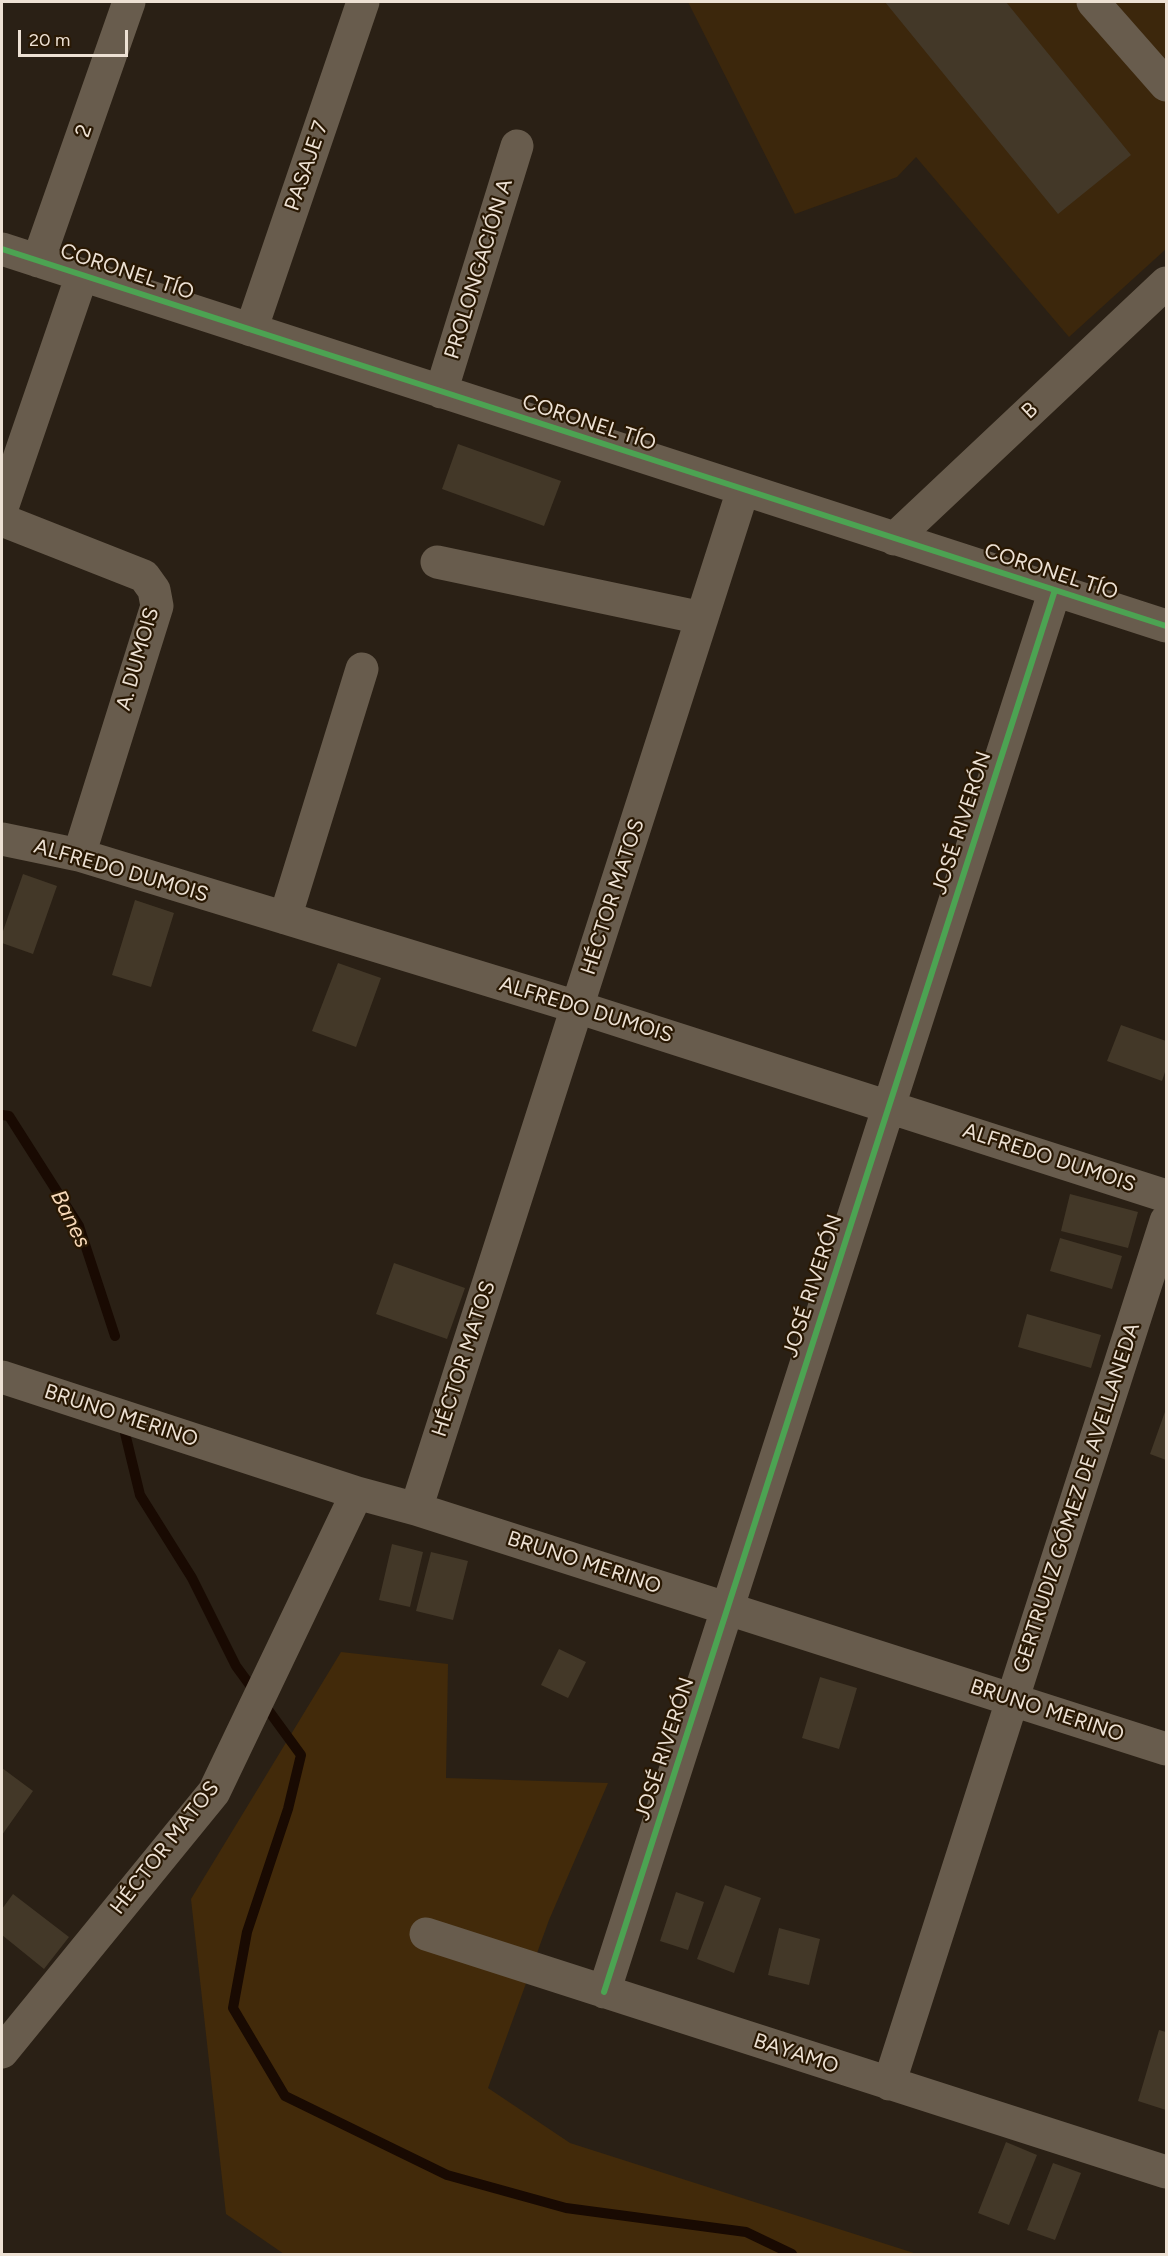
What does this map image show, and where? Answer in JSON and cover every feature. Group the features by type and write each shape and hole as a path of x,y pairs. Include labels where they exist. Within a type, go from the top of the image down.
{"street":[{"name":"2","path":"38,261 129,2"},
{"name":"PASAJE 7","path":"251,330 363,2"},
{"path":"1093,2 1167,85"},
{"name":"PROLONGACIÓN A","path":"441,392 517,146"},
{"name":"CORONEL TÍO","path":"2,249 1167,626"},
{"path":"2,508 82,275"},
{"name":"B","path":"894,539 1167,283"},
{"name":"HÉCTOR MATOS","path":"416,1509 744,490"},
{"name":"A. DUMOIS","path":"2,520 144,576 154,590 157,606 79,855"},
{"path":"437,562 702,618"},
{"name":"JOSÉ RIVERÓN","path":"604,1992 1055,590"},
{"path":"285,918 362,669"},
{"name":"ALFREDO DUMOIS","path":"2,839 79,855 577,1007 1167,1196"},
{"name":"GERTRUDIZ GÓMEZ DE AVELLANEDA","path":"889,2084 1167,1221"},
{"name":"BRUNO MERINO","path":"2,1377 1167,1749"},
{"name":"HÉCTOR MATOS","path":"2,2052 214,1791 357,1492"},
{"name":"BAYAMO","path":"426,1934 1167,2172"}],"shaded area":[{"path":"688,2 1166,2 1166,249 1069,337 916,157 897,177 795,214"},
{"path":"341,1652 448,1664 446,1778 608,1783 549,1920 488,2088 570,2143 917,2254 284,2254 226,2214 191,1899"}],"building":[{"path":"885,2 1006,2 1131,155 1058,214"},
{"path":"458,444 561,481 544,526 442,489"},
{"path":"23,874 57,886 33,954 2,943 2,934"},
{"path":"135,900 174,913 151,987 112,975"},
{"path":"338,963 381,978 356,1047 312,1031"},
{"path":"1121,1025 1166,1041 1166,1069 1162,1081 1107,1061"},
{"path":"1070,1194 1138,1212 1128,1248 1061,1231"},
{"path":"1060,1238 1122,1256 1112,1289 1050,1271"},
{"path":"394,1263 465,1288 447,1339 376,1314"},
{"path":"1027,1314 1101,1335 1091,1368 1018,1347"},
{"path":"1166,1409 1166,1460 1150,1454"},
{"path":"392,1544 423,1552 410,1607 379,1600"},
{"path":"431,1552 468,1561 453,1620 416,1611"},
{"path":"559,1649 586,1662 568,1698 541,1685"},
{"path":"820,1677 857,1688 839,1749 802,1738"},
{"path":"2,1768 33,1791 2,1835"},
{"path":"725,1885 761,1898 734,1973 697,1959"},
{"path":"676,1892 704,1902 688,1950 660,1941"},
{"path":"13,1894 69,1937 44,1969 2,1935 2,1909"},
{"path":"779,1928 820,1939 809,1985 768,1975"},
{"path":"1159,2030 1166,2032 1166,2110 1138,2101"},
{"path":"1006,2142 1037,2155 1009,2225 978,2213"},
{"path":"1053,2163 1081,2173 1055,2240 1027,2230"}],"waterway":[{"name":"Banes","path":"2,1115 9,1116 79,1226 115,1336"},
{"path":"125,1433 140,1495 192,1578 236,1666 301,1755 288,1809 247,1932 233,2008 285,2096 447,2175 566,2208 746,2232 792,2254"}],"cycle path":[{"path":"2,249 1166,626"},
{"path":"604,1992 1055,590"}]}
